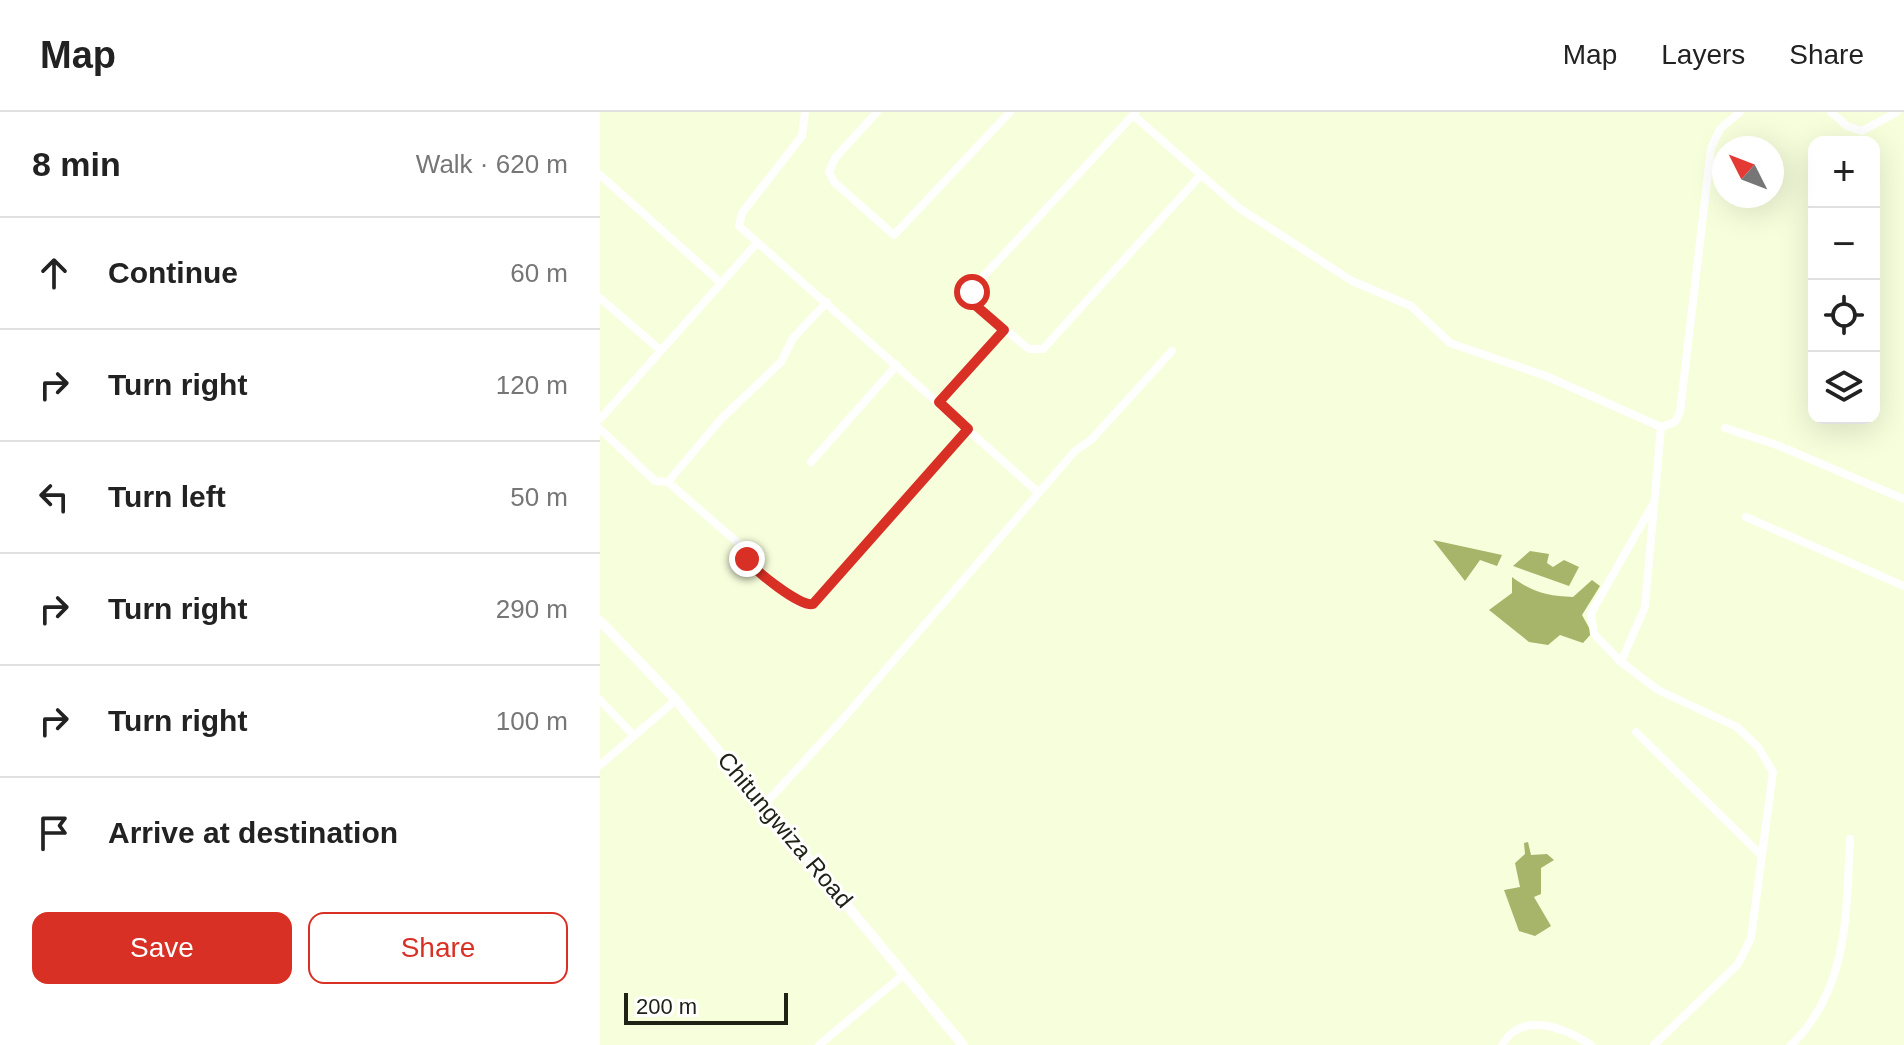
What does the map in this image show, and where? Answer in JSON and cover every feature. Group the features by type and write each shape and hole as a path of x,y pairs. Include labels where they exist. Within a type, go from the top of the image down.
{"main road":[{"name":"Chitungwiza Road","path":"600,621 676,700 963,1045"}],"street":[{"path":"805,112 802,136 742,213 739,226 1039,493"},
{"path":"877,112 835,158 829,172 834,182 894,235 1010,112"},
{"path":"1200,176 1043,349 1029,349 974,304 974,288 1134,113 1200,176 1239,208 1352,281 1411,306 1438,334 1457,347 1546,376 1661,427 1675,422 1680,412 1711,148 1720,129 1740,112"},
{"path":"1831,112 1847,126 1862,131 1897,112"},
{"path":"600,175 720,282"},
{"path":"600,419 659,349 756,244"},
{"path":"600,298 659,349"},
{"path":"668,482 721,419 781,362 793,338 827,302"},
{"path":"939,402 1004,330"},
{"path":"765,804 1075,451 1091,440 1172,351"},
{"path":"811,462 897,365"},
{"path":"1621,662 1645,607 1661,427"},
{"path":"1725,428 1777,445 1904,499"},
{"path":"600,429 655,481 668,482 737,542 756,570 802,605 810,606 968,429"},
{"path":"1653,504 1591,613 1594,634 1621,662 1658,690 1737,727 1758,747 1773,772 1751,938 1738,964 1654,1045"},
{"path":"1746,517 1904,586"},
{"path":"600,700 634,736"},
{"path":"600,765 676,700"},
{"path":"1636,732 1760,854"},
{"path":"1791,1045 1821,1010 1842,954 1850,839"},
{"path":"819,1045 903,975"},
{"path":"1502,1045 1507,1036 1523,1026 1547,1025 1572,1032 1591,1045"}],"shaded area":[{"path":"1433,540 1502,555 1497,566 1480,560 1465,581"},
{"path":"1530,551 1549,554 1547,563 1553,567 1564,560 1579,567 1569,586 1513,566"},
{"path":"1512,577 1541,593 1573,597 1592,580 1600,586 1582,615 1592,633 1583,643 1560,635 1548,645 1529,642 1489,610 1512,593"},
{"path":"1528,842 1531,855 1547,854 1554,860 1541,868 1541,894 1534,897 1551,926 1535,936 1519,931 1504,890 1520,887 1515,863 1525,854 1524,843"}],"route":[{"path":"747,559 756,570 799,603 810,606 968,429 939,402 1004,330 974,304 972,292"}]}
